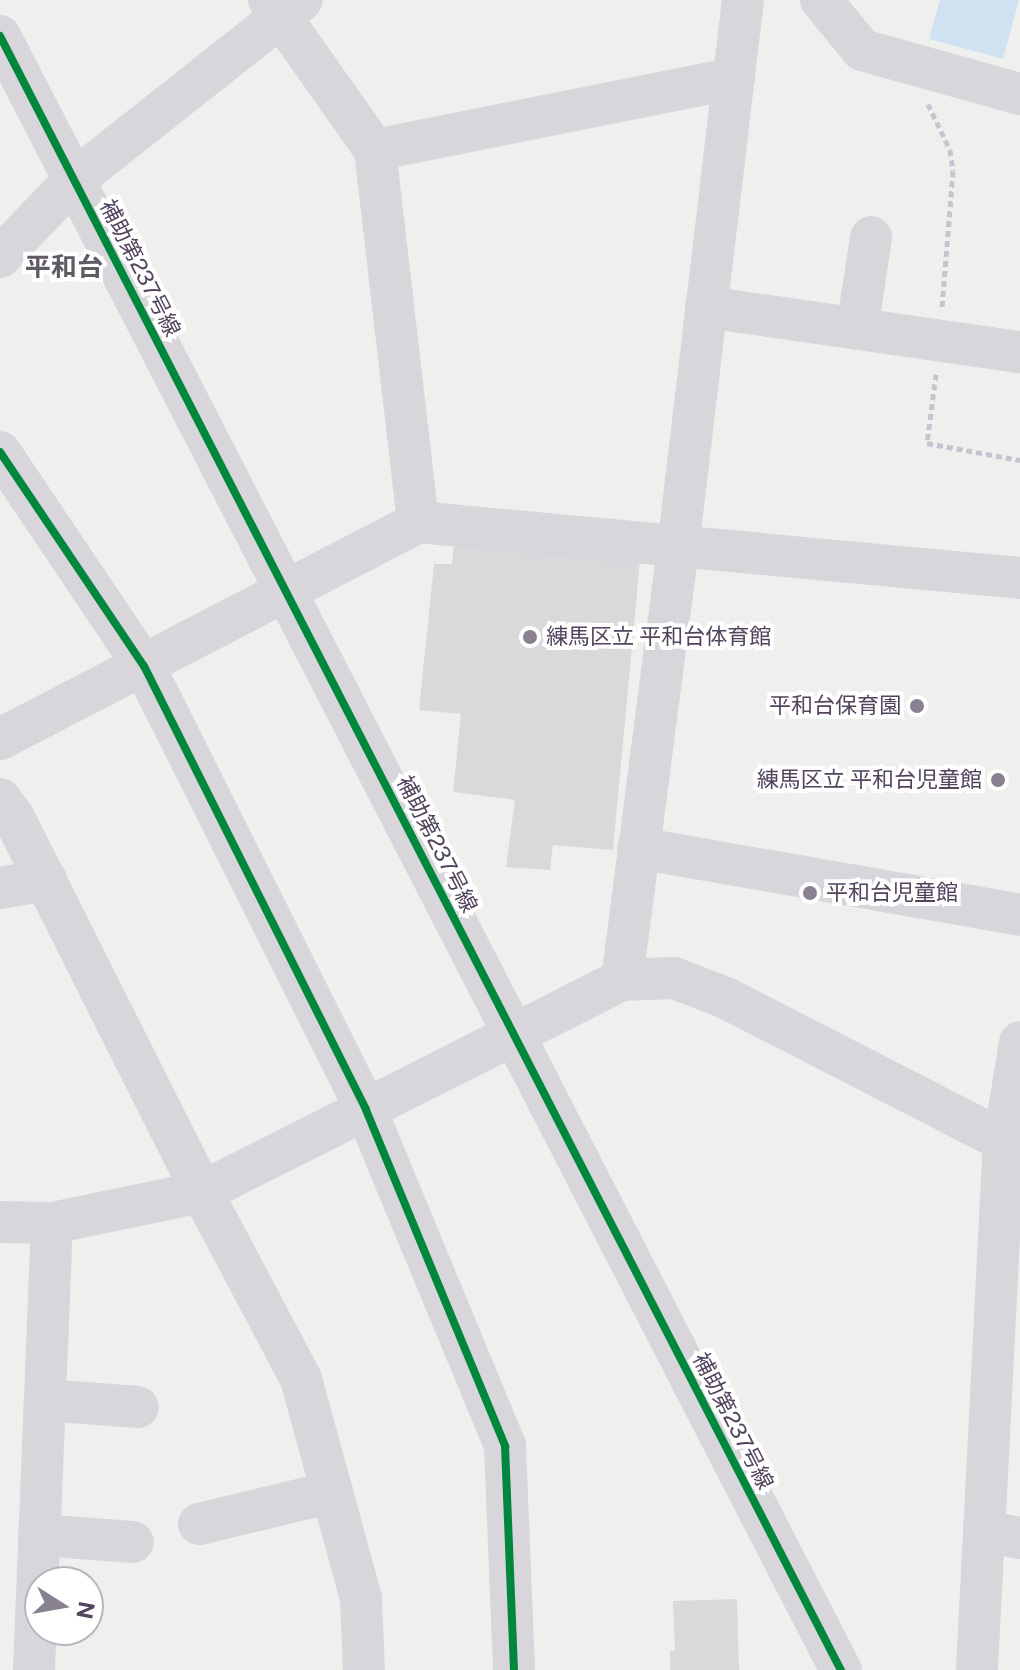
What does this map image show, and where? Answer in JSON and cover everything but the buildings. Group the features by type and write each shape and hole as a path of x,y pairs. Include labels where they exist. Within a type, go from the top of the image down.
{"street":[{"path":"622,980 678,548 743,0"},
{"path":"821,0 862,50 1020,94"},
{"path":"0,257 74,180 284,5 375,150 418,522"},
{"name":"補助第237号線","path":"0,36 841,1670"},
{"path":"375,150 734,78"},
{"path":"857,329 871,237"},
{"path":"706,307 1020,352"},
{"path":"0,452 144,666 366,1110 505,1446 514,1670"},
{"path":"0,739 418,522 1020,578"},
{"path":"0,799 13,816 202,1192 301,1379 361,1599 364,1670"},
{"path":"638,848 1020,915"},
{"path":"0,888 46,880"},
{"path":"0,1222 52,1223 202,1192 622,980 674,978 726,998 1012,1145"},
{"path":"977,1670 1002,1535 1012,1145 1020,1042"},
{"path":"34,1670 52,1223"},
{"path":"45,1400 138,1407"},
{"path":"199,1524 332,1492"},
{"path":"39,1535 133,1542"}],"path":[{"path":"908,63 950,150 953,171 940,341 927,443 1020,460"}],"shaded area":[{"path":"940,0 1019,0 1003,59 929,39"}],"cycle path":[{"path":"0,36 841,1670"},
{"path":"0,452 144,666 366,1110 505,1446 514,1670"}],"place":[{"name":"練馬区立 平和台体育館","path":"530,637"},
{"name":"平和台保育園","path":"917,706"},
{"name":"練馬区立 平和台児童館","path":"998,780"},
{"name":"平和台児童館","path":"810,893"}],"district":[{"name":"平和台","path":"64,267"}]}
